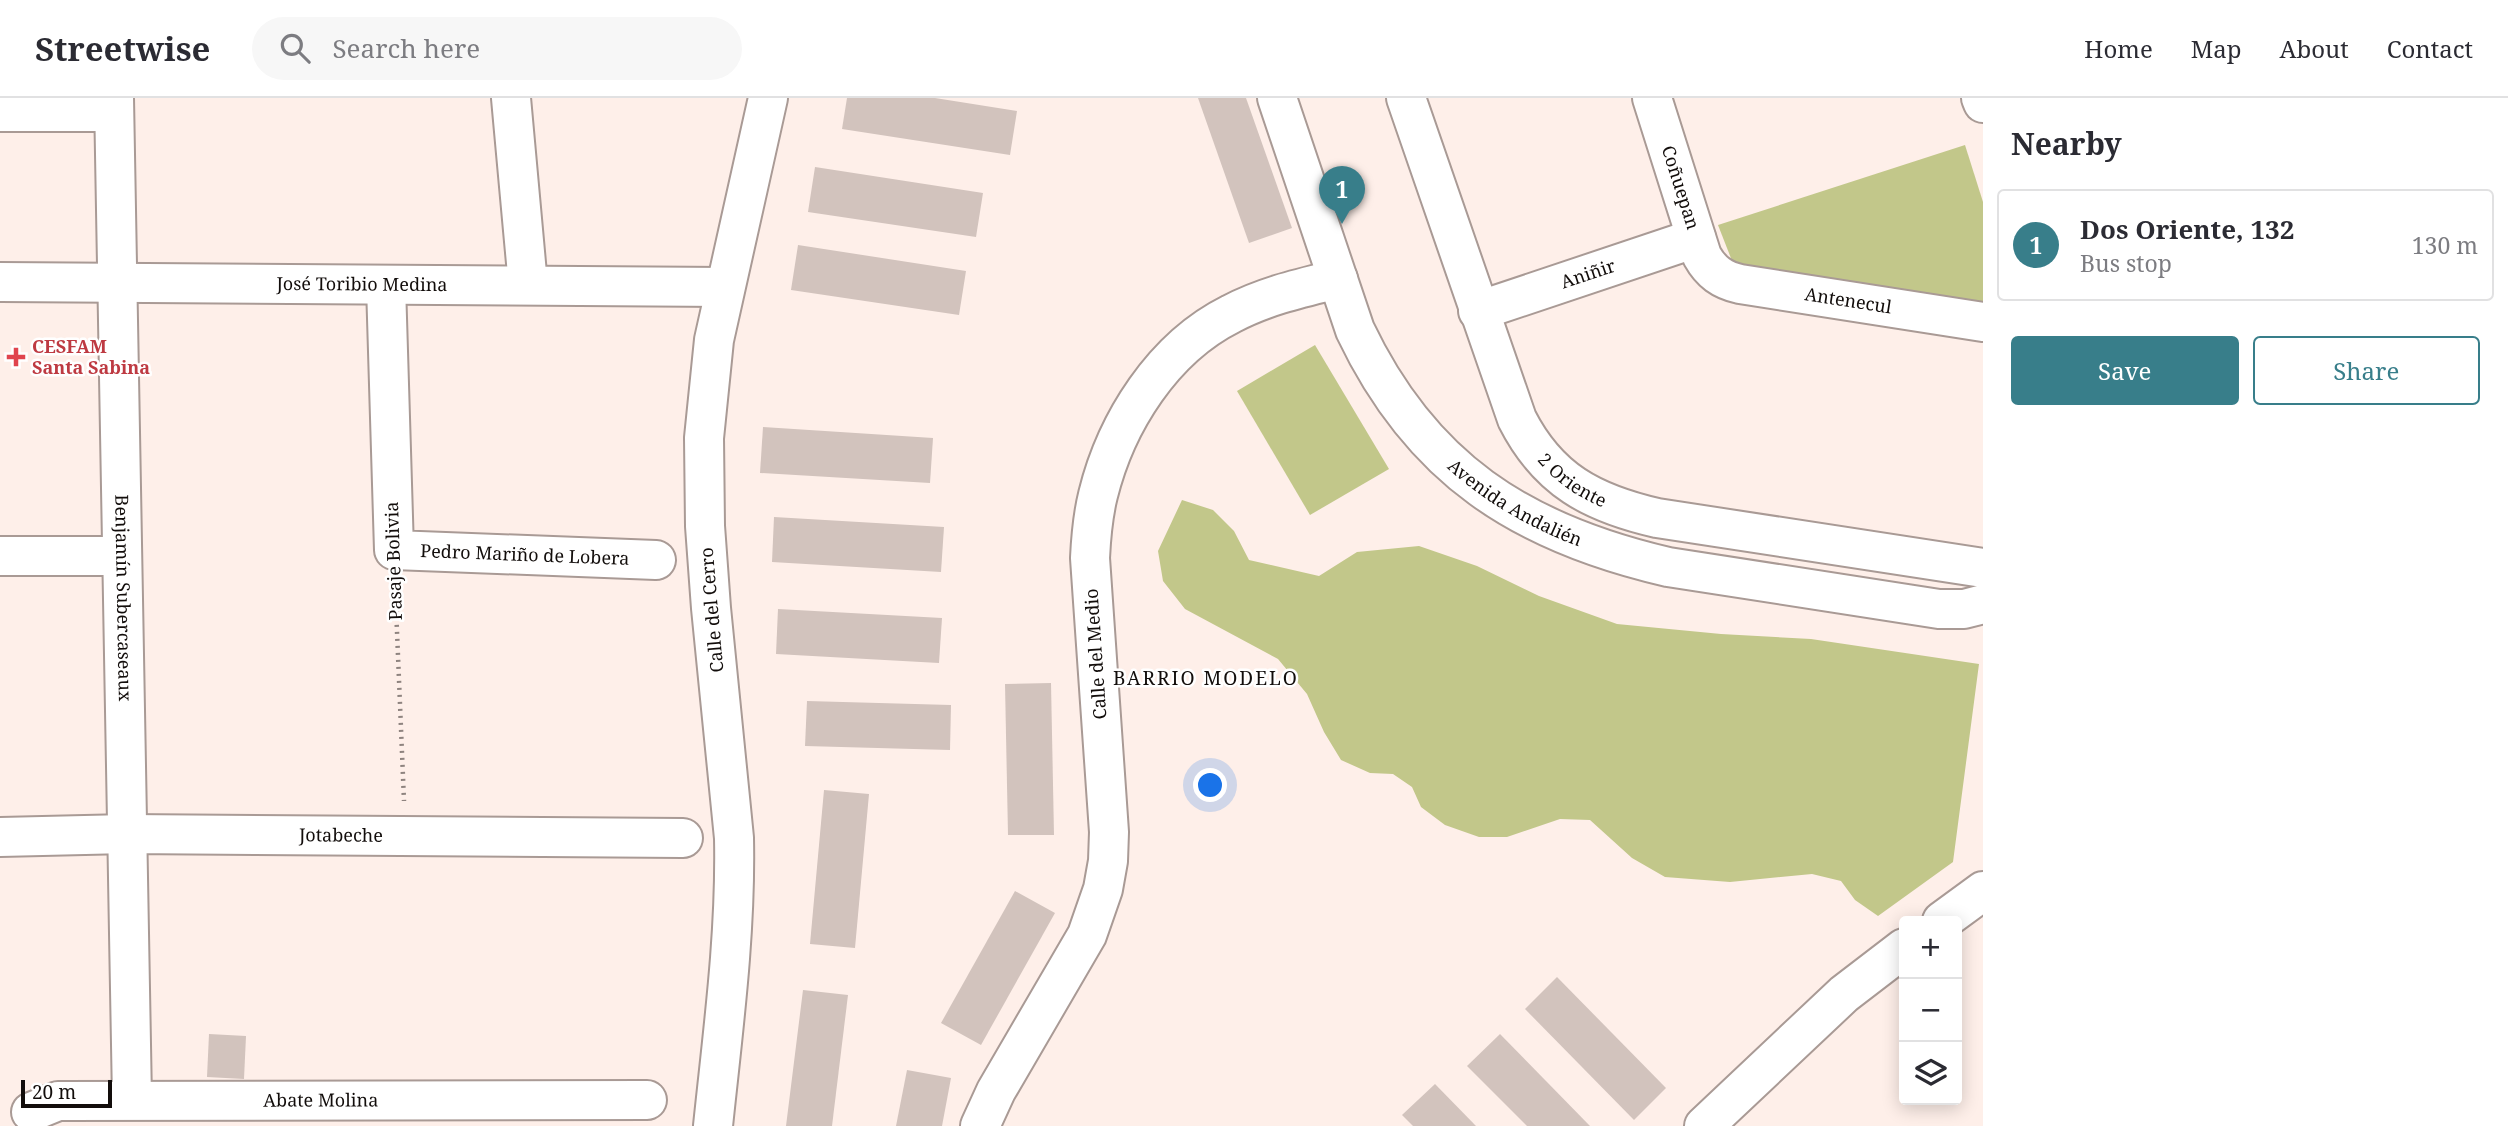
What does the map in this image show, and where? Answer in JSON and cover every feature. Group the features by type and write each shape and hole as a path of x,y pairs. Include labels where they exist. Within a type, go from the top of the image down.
{"street":[{"path":"510,98 528,285"},
{"name":"Calle del Cerro","path":"713,1126 731,952 735,873 707,553 704,438 714,340 768,98"},
{"name":"Avenida Andalién","path":"1278,98 1355,330 1368,358 1402,411 1445,459 1469,480 1527,518 1594,547 1668,567 1939,609 1964,609 1983,604"},
{"name":"2 Oriente","path":"1406,98 1509,399 1526,437 1552,469 1586,494 1630,512 1691,525 1983,568"},
{"name":"Coñuepan","path":"1652,98 1702,256 1715,274"},
{"path":"0,112 114,105"},
{"name":"Benjamín Subercaseaux","path":"114,105 132,1100"},
{"name":"Aniñir","path":"1478,311 1696,238"},
{"name":"Antenecul","path":"1715,274 1740,284 1983,322"},
{"name":"Calle del Medio","path":"980,1126 996,1091 1087,935 1103,889 1109,832 1090,558 1092,527 1106,466 1119,435 1150,385 1182,349 1204,330 1258,301 1338,279"},
{"name":"José Toribio Medina","path":"0,282 725,286"},
{"name":"Pasaje Bolivia","path":"386,285 394,551"},
{"name":"Pedro Mariño de Lobera","path":"394,551 656,560"},
{"path":"0,556 122,556"},
{"name":"Jotabeche","path":"0,837 127,834 683,838"},
{"path":"1950,916 1981,897"},
{"path":"1704,1126 1844,993 1899,952"},
{"name":"Abate Molina","path":"22,1115 58,1101 647,1100"}],"path":[{"name":"Pasaje Bolivia","path":"394,551 406,836"}],"green space":[{"path":"1965,145 1983,202 1983,307 1734,266 1718,225"},
{"path":"1315,345 1389,469 1310,515 1237,391"},
{"path":"1182,500 1213,510 1234,531 1249,560 1319,576 1357,552 1419,546 1477,566 1539,596 1617,624 1811,639 1979,664 1953,862 1878,916 1855,900 1841,881 1812,874 1730,882 1665,877 1632,858 1590,820 1560,819 1507,837 1479,837 1445,825 1421,807 1412,787 1393,774 1370,773 1341,760 1324,732 1307,694 1278,659 1185,609 1163,581 1158,551"}],"building":[{"path":"847,98 935,98 1017,111 1010,155 842,129"},
{"path":"1198,98 1246,98 1292,228 1249,243"},
{"path":"815,167 983,193 976,237 808,212"},
{"path":"798,245 966,271 959,315 791,290"},
{"path":"763,427 933,438 930,483 760,473"},
{"path":"774,517 944,527 941,572 772,562"},
{"path":"778,609 942,618 939,663 776,654"},
{"path":"1051,683 1054,835 1008,835 1005,684"},
{"path":"807,701 951,705 950,750 805,746"},
{"path":"824,790 869,794 855,948 810,944"},
{"path":"1015,891 1055,913 981,1045 941,1023"},
{"path":"1557,977 1666,1088 1634,1120 1525,1009"},
{"path":"803,990 848,995 832,1126 786,1126"},
{"path":"209,1034 246,1036 244,1079 207,1077"},
{"path":"1500,1034 1590,1126 1527,1126 1467,1066"},
{"path":"907,1070 951,1078 942,1126 896,1126"},
{"path":"1435,1084 1476,1126 1413,1126 1402,1115"}],"place":[{"name":"Dos Oriente, 132","path":"1342,224"},
{"name":"CESFAM Santa Sabina","path":"16,357"}],"district":[{"name":"BARRIO MODELO","path":"1206,678"}]}
